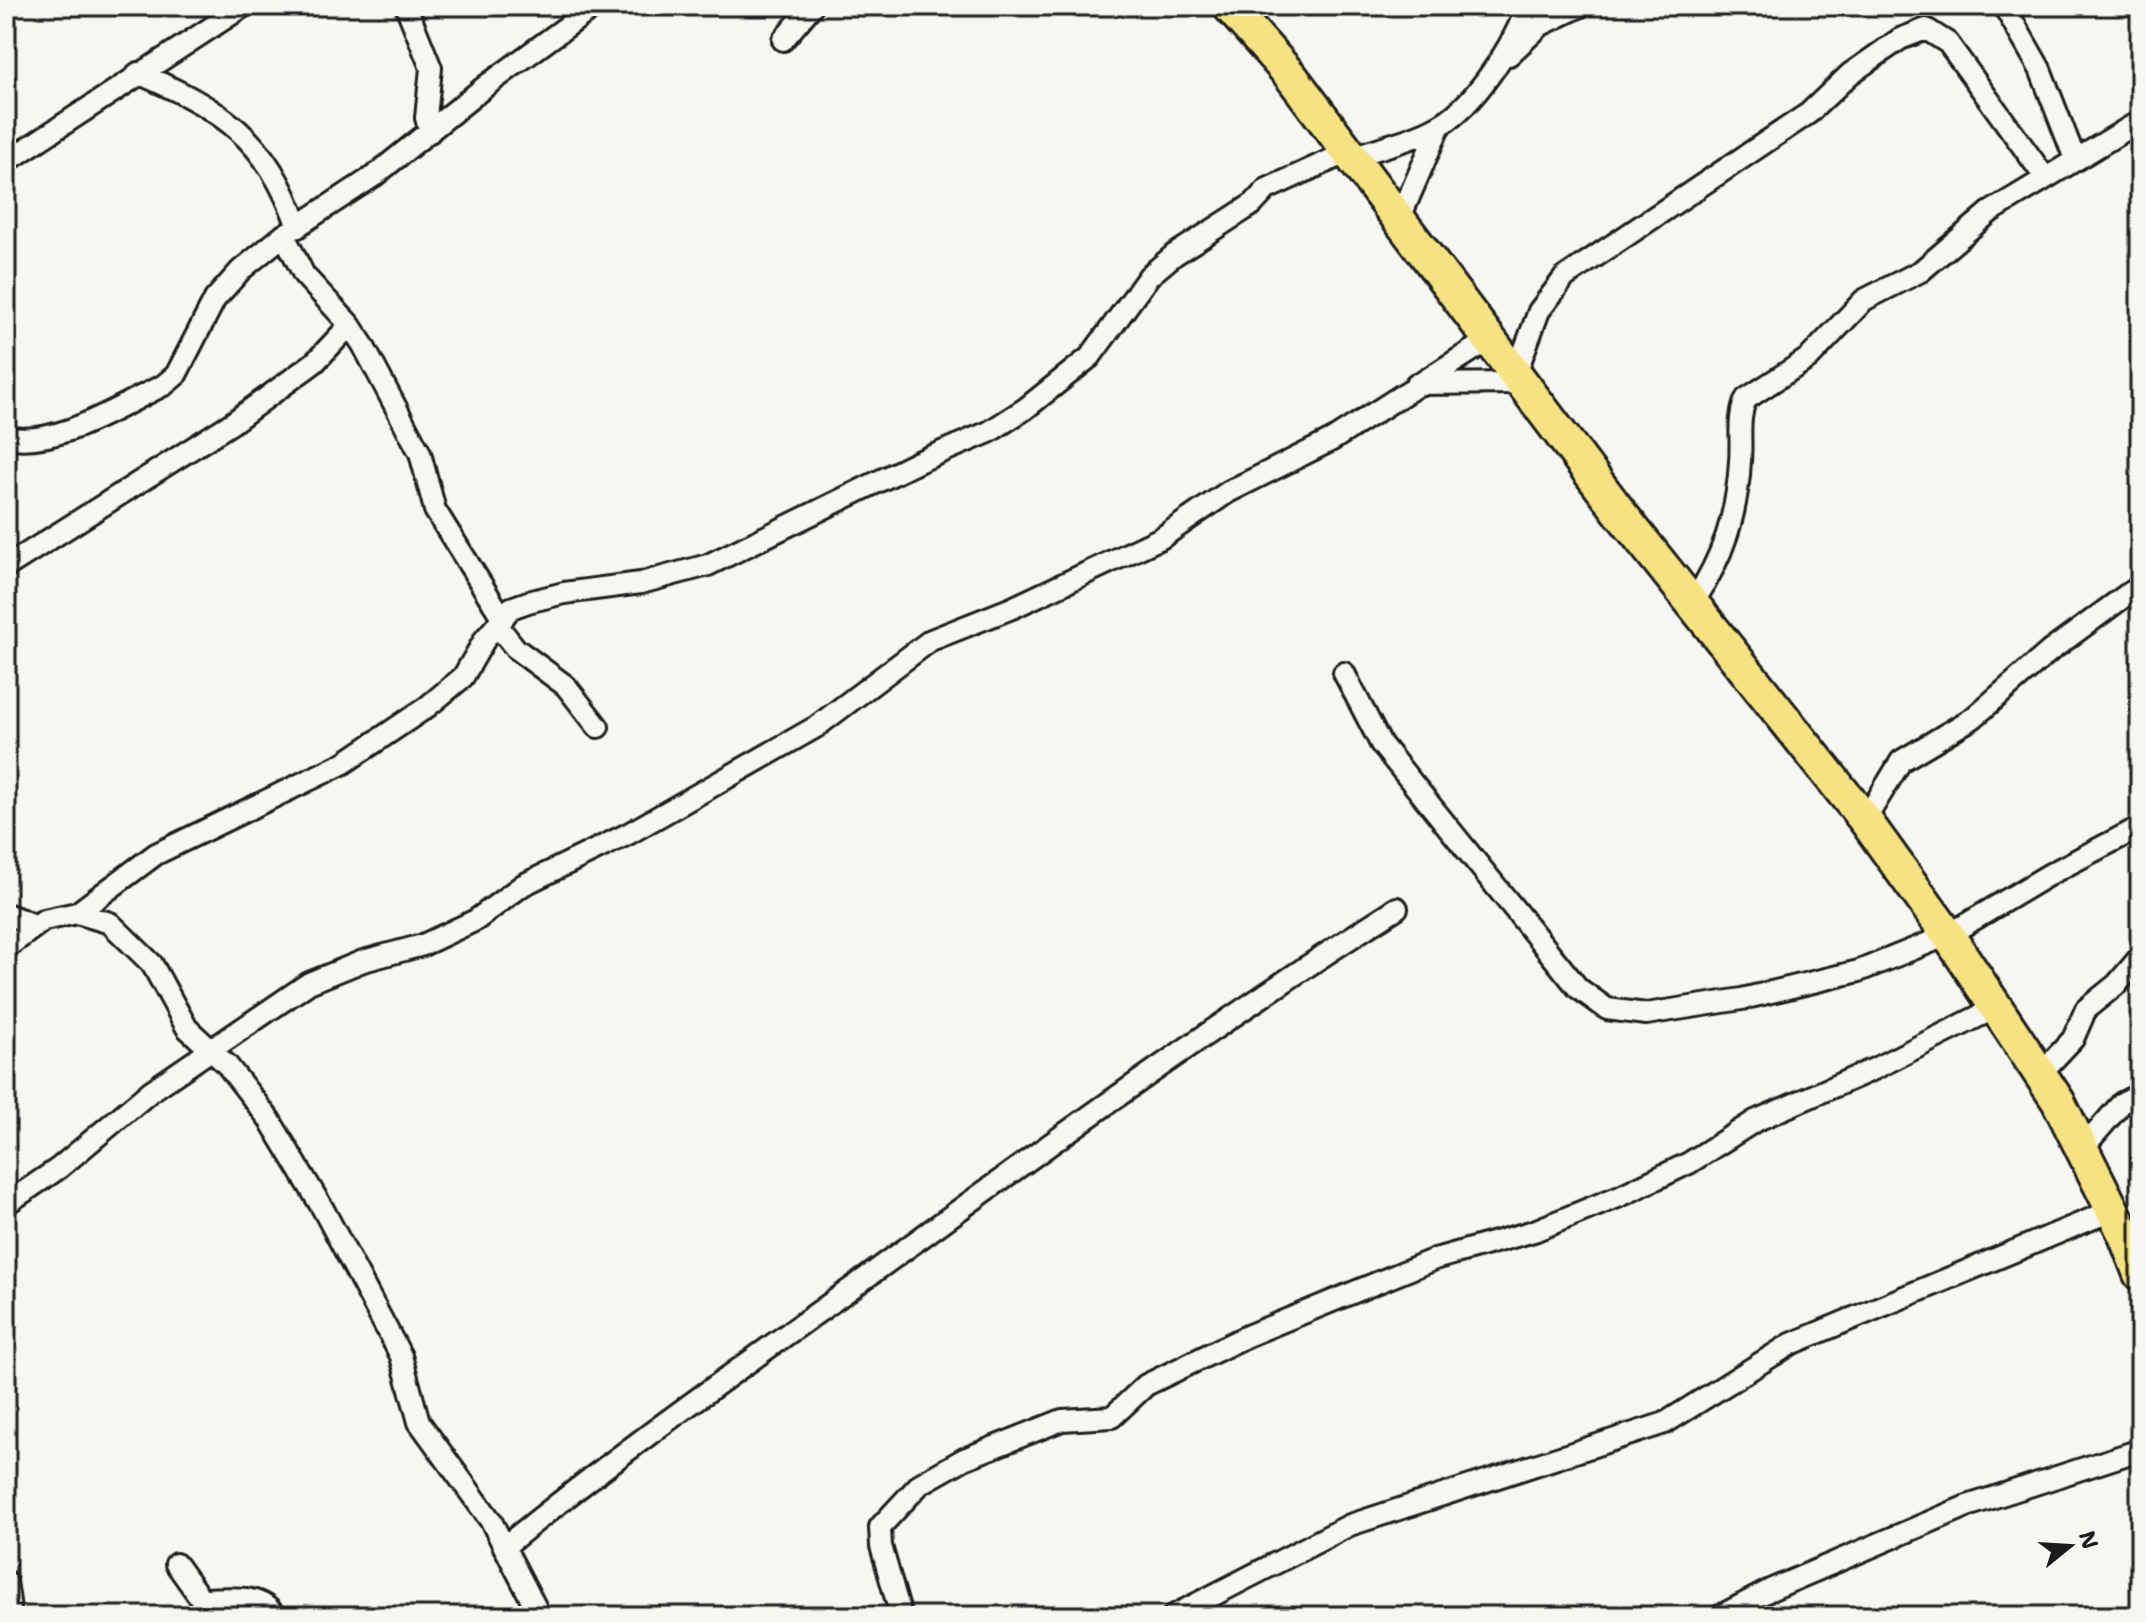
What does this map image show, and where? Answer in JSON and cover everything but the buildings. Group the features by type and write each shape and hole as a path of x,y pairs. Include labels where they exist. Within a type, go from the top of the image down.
{"main road":[{"path":"1229,6 1291,76 1519,378 1865,820 1948,935 2041,1073 2083,1148 2140,1274"}],"street":[{"path":"6,162 244,6"},
{"path":"406,6 431,68 426,118 430,132"},
{"path":"6,437 20,440 50,435 164,385 176,375 221,291 291,231 374,176 576,17 595,6"},
{"path":"783,40 812,6"},
{"path":"1490,74 1527,6"},
{"path":"6,948 35,925 77,913 156,854 311,781 416,715 463,677 485,639 511,608 564,593 641,583 708,565 918,462 989,432 1090,357 1149,276 1174,255 1253,204 1267,189 1350,154 1440,125 1466,103 1490,74 1541,25 1581,6"},
{"path":"2004,6 2040,69 2075,159"},
{"path":"1416,384 1519,378 1539,311 1565,277 1809,113 1850,74 1912,33 1926,29 1948,43 2044,176"},
{"path":"170,52 181,91"},
{"path":"138,73 181,91 236,126 273,168 304,275 350,325 420,453 435,510 500,622 516,649 566,686 598,727"},
{"path":"1693,603 1711,575 1730,532 1738,492 1740,425 1746,399 1795,370 1864,300 1921,271 1990,212 2044,176 2140,121"},
{"path":"1399,220 1440,125"},
{"path":"6,567 232,423 315,362 350,325"},
{"path":"6,1204 59,1168 129,1107 309,983 363,961 423,945 476,920 523,885 628,834 816,727 950,629 1012,608 1161,538 1228,492 1332,440 1490,339"},
{"path":"1865,820 1901,761 1973,718 2050,651 2140,585"},
{"path":"1344,673 1374,733 1410,782 1578,988 1607,1009 1646,1014 1790,990 1859,971 1948,935 2050,874 2140,827"},
{"path":"504,1547 708,1391 933,1229 1192,1044 1397,908"},
{"path":"77,913 110,923 137,947 152,964 187,1028 211,1050 269,1119 323,1209 401,1356 419,1422 457,1470 504,1547 540,1616"},
{"path":"6,914 35,925"},
{"path":"2041,1073 2073,1039 2086,1009 2117,984 2140,957"},
{"path":"901,1616 881,1546 880,1527 933,1474 1032,1429 1062,1420 1112,1417 1146,1385 1247,1336 1435,1259 1523,1235 1620,1196 1689,1163 1755,1121 1874,1069 1997,1007"},
{"path":"2083,1148 2122,1103 2140,1094"},
{"path":"1173,1616 1350,1525 1665,1423 1791,1344 2113,1210"},
{"path":"1720,1616 1770,1590 1967,1506 2140,1450"},
{"path":"176,1564 201,1599 256,1600 265,1603 275,1616"},
{"path":"6,1581 11,1616"}]}
